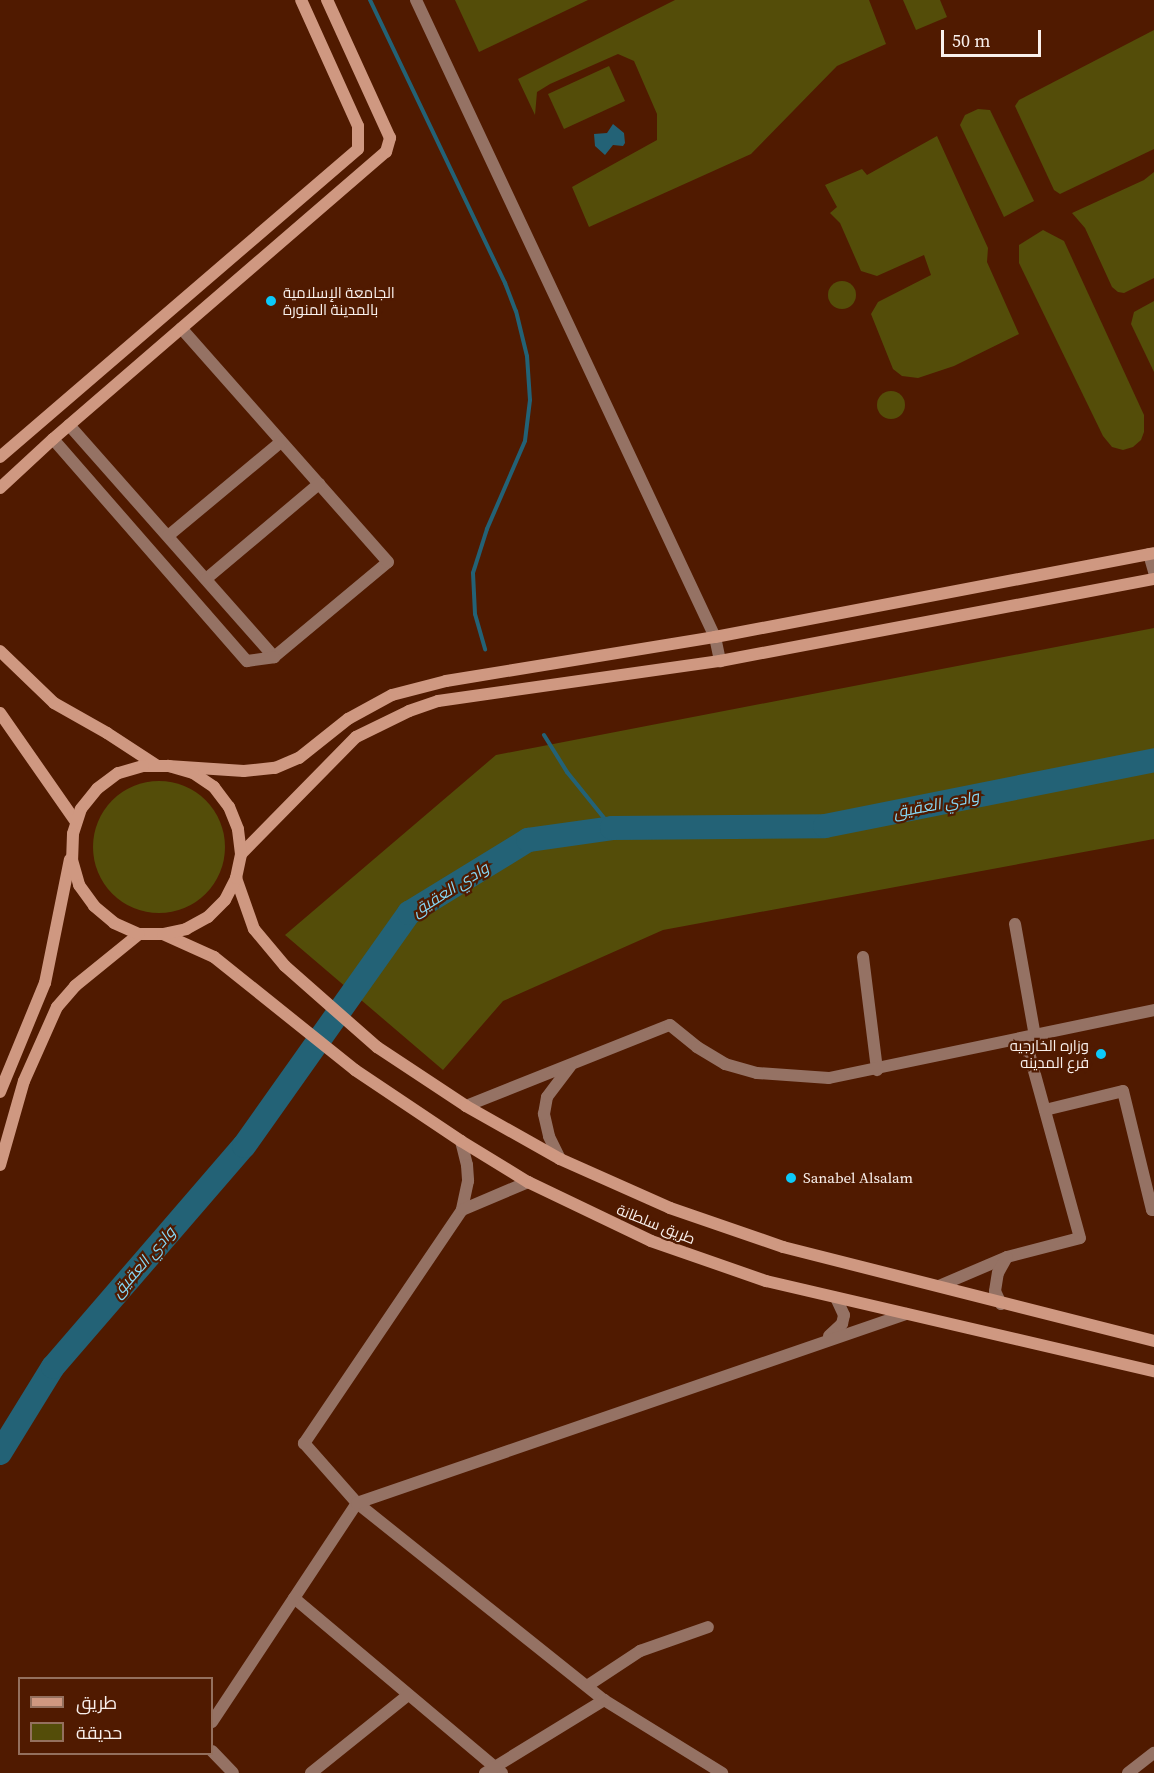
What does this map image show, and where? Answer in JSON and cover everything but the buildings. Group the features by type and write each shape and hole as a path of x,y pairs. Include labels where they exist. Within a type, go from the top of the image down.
{"main road":[{"path":"0,457 358,150 358,126 301,0"},
{"path":"0,488 69,425 386,152 390,138 327,0"},
{"path":"0,651 54,704 162,765 193,773 214,787 229,807 235,822 241,854 236,878 225,900 208,917 186,929 162,934 139,934 114,923 94,906 79,885 72,860 76,822 81,809 104,783 118,773 162,765 244,771 275,768 299,758 348,719 392,695 446,681 715,638 1151,553"},
{"path":"241,854 356,737 409,711 438,701 720,661 1154,579"},
{"path":"0,713 76,822"},
{"path":"0,1092 45,983 73,846"},
{"name":"طريق سلطانة","path":"236,878 254,929 285,966 377,1047 466,1106 560,1159 670,1208 783,1247 1154,1341"},
{"path":"0,1165 24,1081 57,1007 75,986 139,934"},
{"name":"طريق سلطانة","path":"162,934 214,957 355,1070 414,1111 528,1182 651,1241 766,1281 1154,1371"}],"street":[{"path":"416,0 715,638 720,661"},
{"path":"53,439 247,661 274,657 388,562 181,328"},
{"path":"69,425 274,657"},
{"path":"168,536 281,442"},
{"path":"206,579 319,484"},
{"path":"1151,553 1154,572"},
{"path":"939,1286 1007,1257 1080,1238 1045,1110 1030,1037 1015,924"},
{"path":"862,957 876,1070"},
{"path":"466,1106 670,1025 697,1047 725,1064 757,1073 829,1078 1154,1010"},
{"path":"560,1159 549,1136 544,1114 547,1097 573,1064"},
{"path":"1045,1110 1123,1091 1154,1210"},
{"path":"461,1140 467,1165 462,1210 304,1443 357,1503 604,1700 722,1773"},
{"path":"462,1210 528,1182"},
{"path":"1001,1304 995,1291 998,1273 1007,1257"},
{"path":"823,1341 842,1324 844,1315 836,1298"},
{"path":"213,1720 357,1503 906,1314"},
{"path":"294,1598 494,1771 604,1700"},
{"path":"587,1686 640,1651 708,1627"},
{"path":"311,1773 408,1695"},
{"path":"213,1752 233,1773"},
{"path":"1128,1773 1154,1753"}],"green space":[{"path":"455,0 588,0 479,52"},
{"path":"675,0 869,0 886,44 837,66 751,154 589,227 572,187 657,140 657,114 634,61 618,54 550,84 537,92 535,115 518,79"},
{"path":"903,0 940,0 947,17 916,30"},
{"path":"1154,30 1154,149 1060,194 1054,190 1015,106 1019,100"},
{"path":"609,66 625,101 564,129 548,94"},
{"path":"978,109 990,110 1034,201 1004,217 960,125 965,115"},
{"path":"937,136 988,248 987,262 1019,334 954,366 918,378 902,376 893,369 871,314 878,302 931,275 924,255 877,276 861,271 840,223 830,213 837,207 825,185 862,169 867,175"},
{"path":"1154,172 1154,278 1124,293 1118,292 1112,287 1085,228 1072,213 1144,180"},
{"path":"1043,230 1064,241 1144,415 1144,432 1141,440 1133,447 1123,450 1112,447 1103,436 1019,263 1019,245"},
{"path":"842,281 852,285 856,295 852,305 842,309 832,305 828,295 832,285"},
{"path":"1154,301 1154,372 1131,324 1134,312"},
{"path":"891,391 901,395 905,405 901,415 891,419 881,415 877,405 881,395"},
{"path":"1154,628 1154,839 663,930 503,1001 443,1070 285,935 496,755"},
{"path":"159,781 184,786 205,801 220,822 225,847 220,872 205,893 184,908 159,913 134,908 113,893 98,872 93,847 98,822 113,801 134,786"}],"water":[{"path":"613,124 624,133 625,143 623,146 613,145 605,155 595,146 594,134 607,133"}],"waterway":[{"path":"370,0 505,283 516,311 527,356 530,400 525,441 487,529 473,573 475,614 485,650"},
{"path":"544,735 567,772 612,828"},
{"name":"وادي العقيق","path":"0,1453 53,1367 244,1146 409,913 528,840 612,828 825,826 1154,760"}],"place":[{"name":"الجامعة الإسلامية بالمدينة المنورة","path":"271,301"},
{"name":"وزاره الخارجيه فرع المدينه","path":"1101,1054"},
{"name":"Sanabel Alsalam","path":"791,1178"}]}
